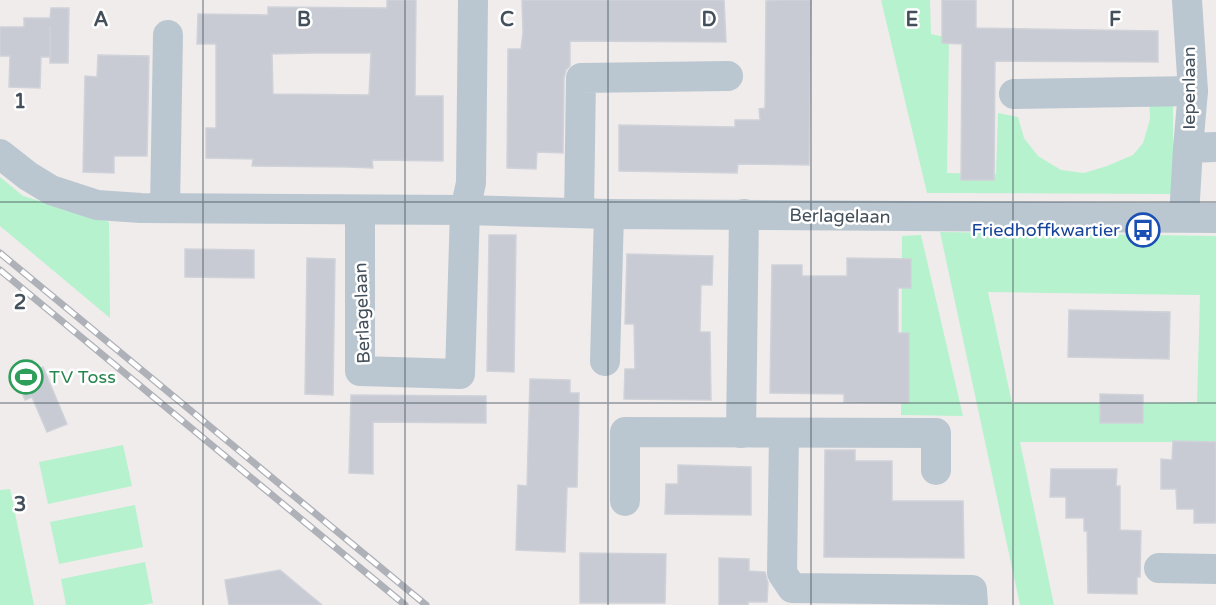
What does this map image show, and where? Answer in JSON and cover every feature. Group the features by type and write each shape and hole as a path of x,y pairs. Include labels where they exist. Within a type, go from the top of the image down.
{"street":[{"path":"465,210 471,183 473,0"},
{"name":"Iepenlaan","path":"1184,218 1202,147 1193,91 1187,0"},
{"path":"165,208 168,35"},
{"path":"579,213 580,78 728,76"},
{"path":"1014,94 1193,91"},
{"name":"Berlagelaan","path":"0,154 28,176 51,190 97,205 165,208 465,210 609,214 1216,218"},
{"name":"Berlagelaan","path":"360,210 360,371 460,374 465,210"},
{"path":"605,361 609,214"},
{"path":"741,433 744,214"},
{"path":"625,501 625,432 936,433 936,470"},
{"path":"784,434 782,573 792,588 818,597 972,590 973,605"},
{"path":"1159,568 1216,569"}],"green space":[{"path":"881,0 930,0 931,34 949,38 947,173 996,174 998,113 1018,117 1024,138 1038,156 1061,170 1084,173 1107,166 1133,155 1143,143 1150,119 1149,99 1173,97 1173,194 927,193"},
{"path":"0,177 23,196 109,222 110,318 0,226"},
{"path":"940,232 1216,236 1216,442 1020,442 1054,605 1020,605","holes":["988,292 1200,295 1197,402 1143,403 1142,423 1100,423 1100,403 1012,403"]},
{"path":"921,235 963,416 901,415 902,236"},
{"path":"123,445 132,486 48,504 39,462"},
{"path":"10,489 34,605 0,605 0,490"},
{"path":"135,505 143,547 59,564 50,522"},
{"path":"145,562 153,603 66,605 61,579"}],"building":[{"path":"387,0 416,0 415,96 443,96 443,161 372,160 373,168 252,166 253,159 206,158 206,128 216,128 216,44 197,44 198,14 268,15 268,7 387,8","holes":["371,53 369,95 273,94 272,54"]},
{"path":"522,0 724,0 726,42 570,41 570,66 564,78 563,153 537,152 536,169 507,168 508,49 521,49"},
{"path":"811,0 809,165 738,164 737,173 619,171 619,125 735,127 735,120 760,120 759,109 765,108 766,1"},
{"path":"942,0 976,0 976,28 1158,31 1158,62 995,61 994,180 961,180 962,44 942,43"},
{"path":"51,8 69,8 68,63 50,63 50,57 41,57 40,88 9,87 10,56 0,56 0,27 24,27 24,18 50,18"},
{"path":"98,55 149,56 147,156 114,156 114,173 83,172 85,76 97,77"},
{"path":"489,235 516,235 514,372 487,371"},
{"path":"185,249 254,250 254,278 185,277"},
{"path":"627,254 713,256 712,285 701,285 700,332 710,332 711,400 624,399 625,369 635,369 634,324 625,324"},
{"path":"307,258 335,259 333,395 305,394"},
{"path":"847,258 911,259 911,288 898,288 898,333 909,333 909,403 844,402 844,394 770,393 772,265 802,265 802,276 847,276"},
{"path":"1069,310 1170,312 1169,359 1068,357"},
{"path":"32,360 36,370 43,367 67,424 47,432 32,397 25,400 12,368"},
{"path":"530,379 570,380 570,393 579,393 577,487 567,487 565,552 516,550 518,485 527,486"},
{"path":"1100,394 1143,395 1143,423 1100,423"},
{"path":"351,395 486,396 486,423 373,422 373,474 349,473"},
{"path":"1173,441 1216,442 1216,523 1194,523 1194,509 1177,509 1176,489 1161,489 1161,459 1172,460"},
{"path":"825,450 855,450 855,461 892,461 892,501 963,501 964,558 824,557"},
{"path":"678,465 751,467 751,515 665,514 666,484 678,484"},
{"path":"1051,469 1117,469 1116,486 1120,486 1120,530 1141,531 1140,577 1137,577 1137,594 1088,593 1087,531 1084,531 1084,518 1066,518 1066,497 1050,497"},
{"path":"580,553 666,554 665,603 580,603"},
{"path":"719,558 749,559 749,571 765,572 768,583 767,602 748,602 748,605 719,605"},
{"path":"280,570 322,605 229,605 225,580"}],"railway":[{"path":"0,253 426,605"},
{"path":"0,270 405,605"}],"place":[{"name":"Friedhoffkwartier","path":"1143,230"},
{"name":"TV Toss","path":"26,377"}]}
